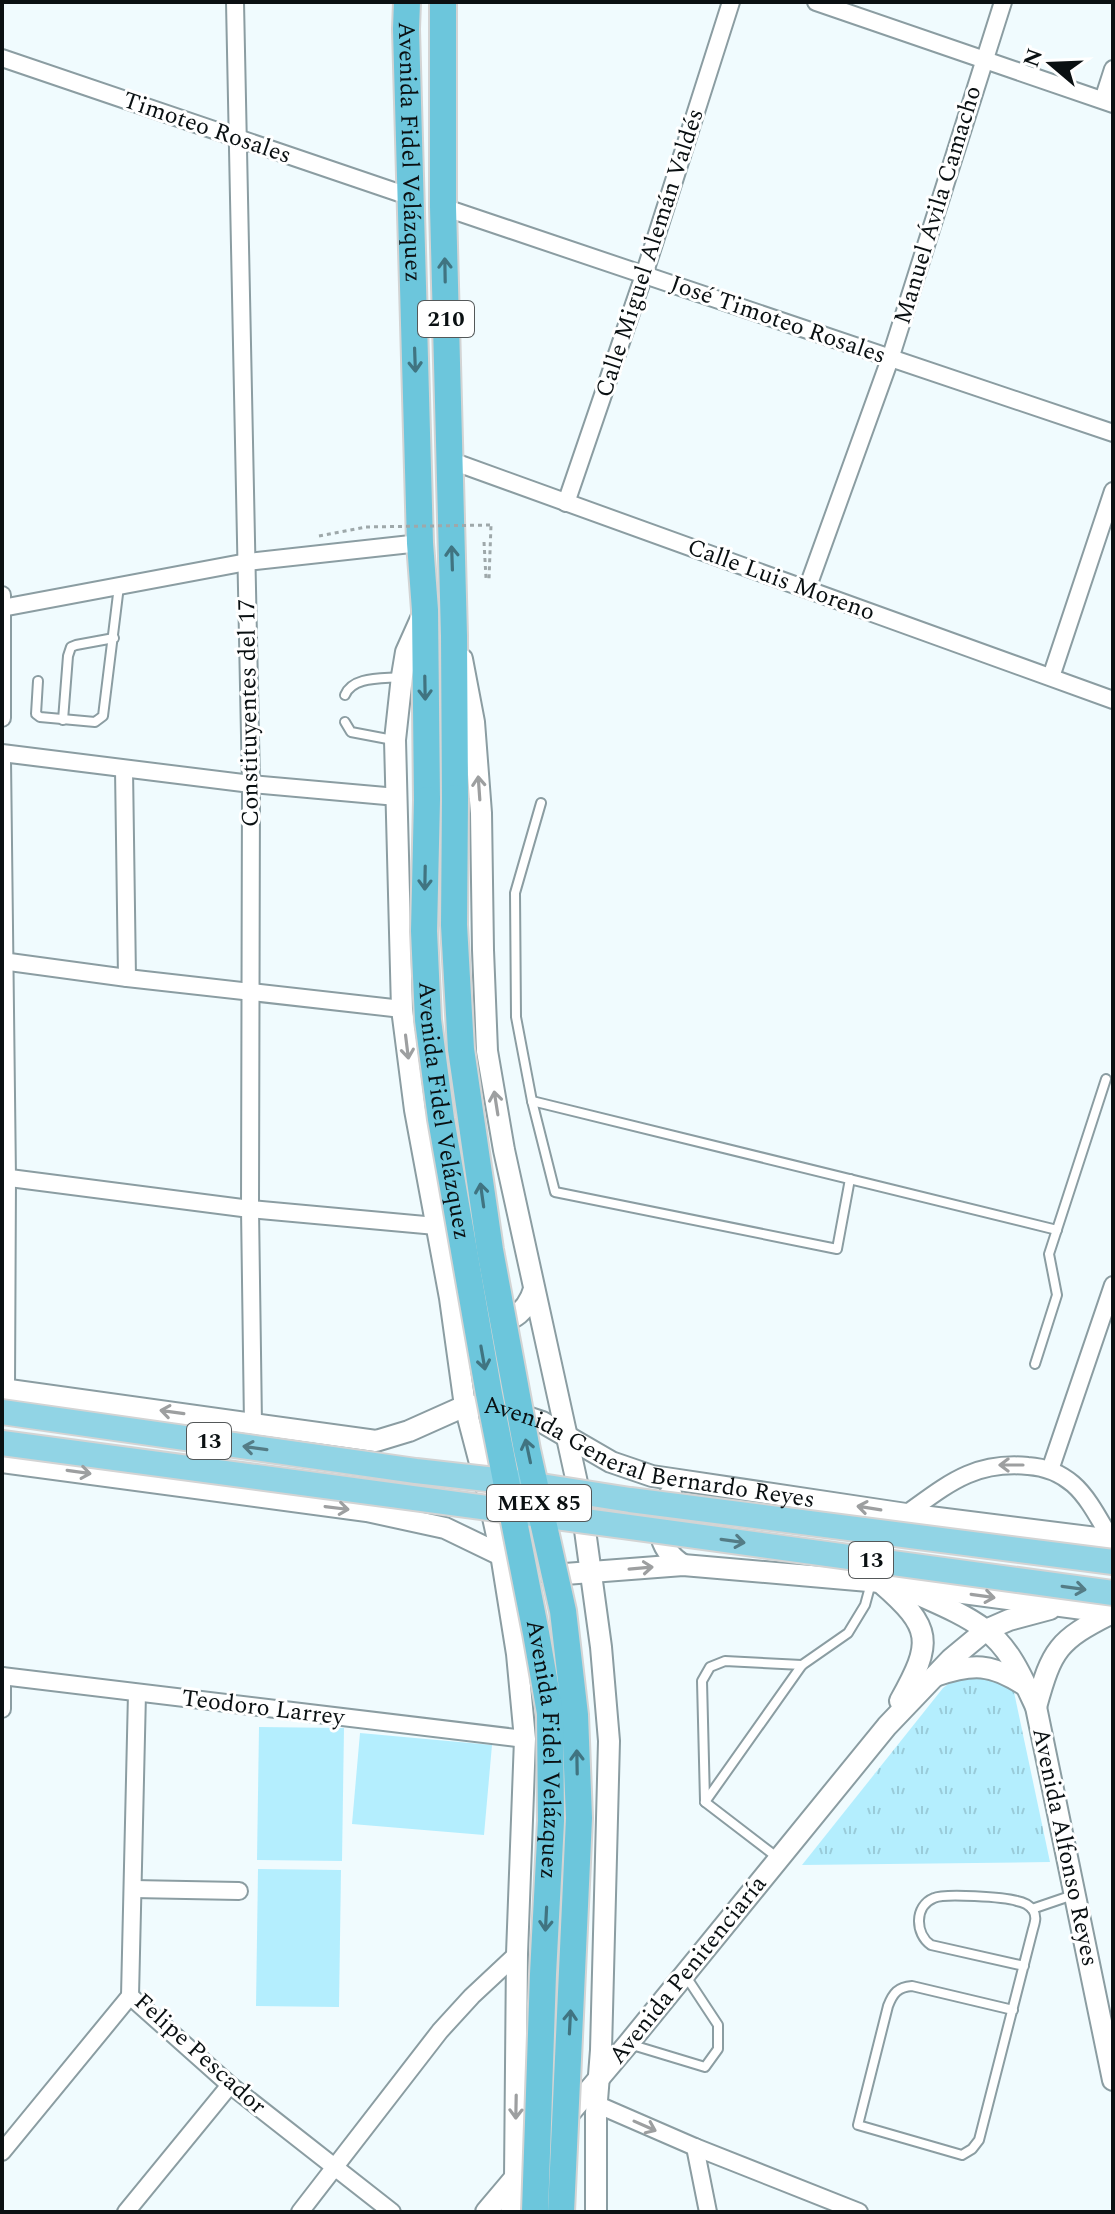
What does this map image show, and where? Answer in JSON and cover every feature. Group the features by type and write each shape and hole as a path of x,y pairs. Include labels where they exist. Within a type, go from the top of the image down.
{"highway":[{"name":"Avenida Fidel Velázquez","path":"407,2 420,543 425,610 427,800 424,931 428,1020 441,1119 484,1364 550,1713 551,1821 535,2212"},
{"name":"Avenida Fidel Velázquez","path":"445,9 443,207 454,636 454,925 461,1049 490,1250 527,1450 563,1611 575,1715 579,1818 561,2212"}],"main road":[{"name":"Avenida General Bernardo Reyes","path":"3,1397 416,1471 630,1500 1112,1547"},
{"name":"13","path":"2,1443 1113,1593"}],"street":[{"name":"Constituyentes del 17","path":"235,2 251,784 253,1424"},
{"path":"399,2 406,29"},
{"name":"Calle Miguel Alemán Valdés","path":"566,503 644,275 731,2"},
{"path":"816,2 863,10 984,60 1108,102 1113,69"},
{"name":"Manuel Ávila Camacho","path":"807,589 890,359 1003,2"},
{"name":"Timoteo Rosales","path":"2,58 411,197"},
{"name":"José Timoteo Rosales","path":"443,207 1113,433"},
{"name":"Calle Luis Moreno","path":"449,460 1113,700"},
{"path":"1051,677 1113,491"},
{"path":"2,608 247,562 420,543"},
{"path":"2,595 2,718"},
{"path":"425,610 406,652 395,740 402,1009 415,1110 450,1298 465,1406 501,1554 517,1654 525,1739 517,1954 515,2179 511,2212"},
{"path":"454,636 464,668 474,722 481,813 487,1051 504,1150 581,1501 601,1647 609,1741 601,2050 596,2104 596,2211"},
{"path":"2,753 251,784 397,797"},
{"path":"2,760 3,1397"},
{"path":"124,769 127,978"},
{"path":"3,961 402,1009"},
{"path":"4,1178 250,1209 436,1226"},
{"path":"1050,1470 1113,1285"},
{"path":"450,1298 464,1316 485,1324 496,1324 507,1322 525,1308 534,1289"},
{"name":"Avenida General Bernardo Reyes","path":"3,1397 253,1424 376,1441 409,1431 465,1406 505,1408 542,1422 600,1457 652,1476 1112,1547"},
{"path":"367,1511 378,1505 393,1485 392,1460 376,1441"},
{"path":"2,1462 367,1511 445,1528 530,1569 544,1572 565,1574 683,1565 883,1582 1113,1613"},
{"path":"906,1514 971,1471 1011,1464 1050,1470 1073,1484 1096,1514 1112,1547"},
{"path":"683,1565 673,1559 665,1548 659,1522 668,1497 677,1487 692,1482"},
{"name":"Avenida Alfonso Reyes","path":"883,1582 954,1611 986,1630 1004,1648 1036,1707 1113,2080"},
{"name":"Avenida Penitenciaría","path":"883,1582 914,1616 923,1631 924,1640 917,1669 887,1726"},
{"name":"Avenida Penitenciaría","path":"486,2212 685,1975 887,1726 966,1645 986,1630 1009,1620 1060,1607"},
{"name":"Avenida Alfonso Reyes","path":"1036,1707 1050,1663 1068,1637 1113,1613"},
{"path":"519,1682 544,1662 566,1661 587,1669 601,1686 604,1697"},
{"path":"935,1676 958,1668 981,1667 1005,1674 1026,1686"},
{"path":"2,1676 2,1709"},
{"name":"Teodoro Larrey","path":"2,1676 525,1739"},
{"name":"Felipe Pescador","path":"137,1693 130,1996 230,2085 392,2212"},
{"path":"133,1889 239,1891"},
{"path":"300,2212 440,2031 517,1954"},
{"path":"2,2152 130,1996"},
{"path":"517,2065 539,2078 565,2079 588,2067 601,2050"},
{"path":"126,2212 230,2085"},
{"path":"596,2104 850,2210"},
{"path":"695,2147 708,2212"},
{"path":"521,2212 540,2197 564,2193 585,2199 596,2211"}],"lane":[{"path":"38,681 36,714 40,717 95,722 103,716 119,586"},
{"path":"63,720 71,647 114,638"},
{"path":"345,695 349,687 357,682 402,676"},
{"path":"345,722 351,732 395,740"},
{"path":"541,803 514,902 516,1017 532,1101 555,1192 837,1249 850,1179"},
{"path":"1035,1364 1057,1295 1049,1254 1106,1079"},
{"path":"532,1101 1057,1230"},
{"path":"705,1802 802,1665 848,1633 883,1582"},
{"path":"705,1802 702,1681 710,1667 725,1661 802,1665"},
{"path":"705,1802 779,1858"},
{"path":"1013,2010 912,1986 898,1989 888,2006 858,2125 957,2154 967,2153 979,2140 1013,2010 1024,1966 1035,1922 1035,1916 1032,1909 1014,1900 944,1895 926,1903 919,1918 919,1928 921,1936 931,1945 1024,1966"},
{"path":"1032,1909 1075,1895"},
{"path":"628,2044 705,2067 718,2049 718,2025 685,1975"}],"path":[{"path":"366,527 491,525 489,579 486,578 484,542"}],"green space":[{"path":"968,1674 999,1678 1014,1692 1050,1862 802,1865 943,1688"},
{"path":"259,1727 344,1728 342,1861 257,1860"},
{"path":"360,1733 492,1745 484,1835 352,1824"},
{"path":"258,1869 341,1870 339,2007 256,2006"}]}
